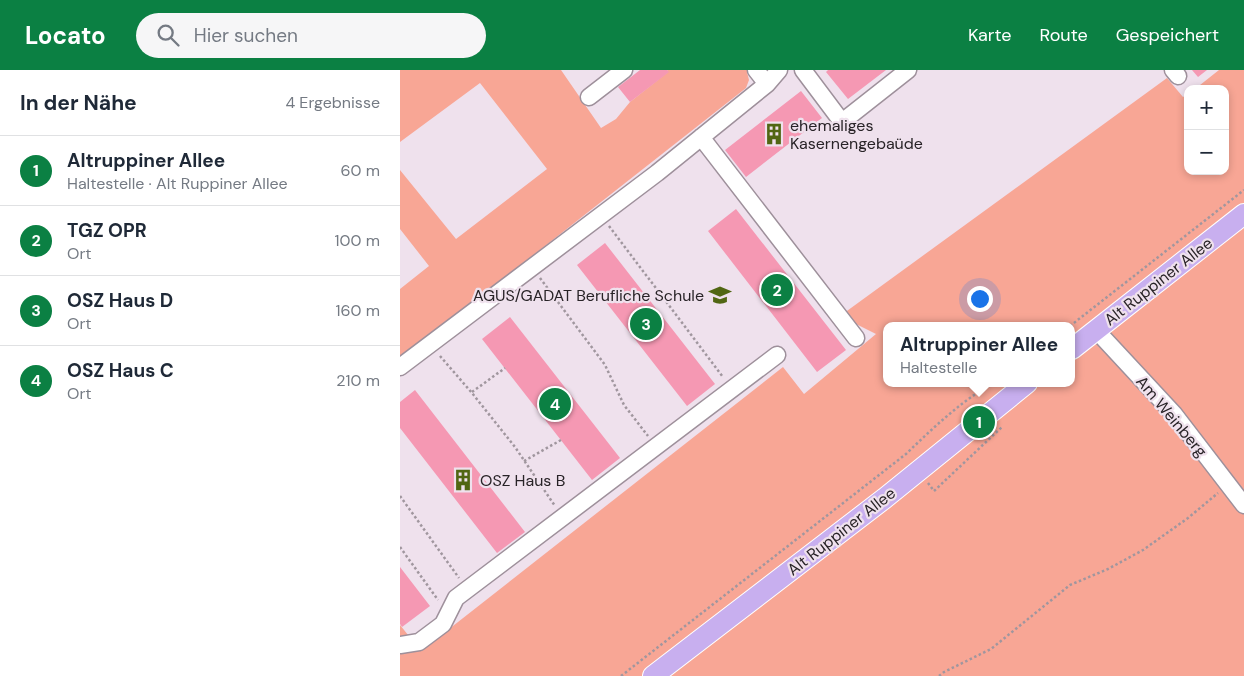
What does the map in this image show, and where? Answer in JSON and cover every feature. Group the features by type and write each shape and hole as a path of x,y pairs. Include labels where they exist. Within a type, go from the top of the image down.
{"main road":[{"name":"Alt Ruppiner Allee","path":"1075,346 1244,214"},
{"name":"Alt Ruppiner Allee","path":"653,676 885,498 1022,387"}],"lane":[{"path":"589,97 624,70"},
{"path":"756,70 767,84"},
{"path":"400,367 646,181 767,84 778,70"},
{"path":"803,70 842,122 908,70"},
{"path":"701,137 856,338"},
{"name":"Am Weinberg","path":"1096,330 1174,414 1244,505"},
{"path":"400,645 419,642 443,624 456,598 777,355"}],"path":[{"path":"1075,322 1244,190"},
{"path":"600,215 732,389"},
{"path":"532,267 605,365 624,405 656,446"},
{"path":"430,344 472,393 524,461 559,513"},
{"path":"472,393 505,368"},
{"path":"621,676 899,459 937,424 986,387"},
{"path":"524,461 561,440"},
{"path":"939,676 991,649 1070,586 1108,569 1143,550 1188,518 1228,484"},
{"path":"400,496 460,578"},
{"path":"400,547 442,604"}],"shaded area":[{"path":"400,70 561,70 601,128 616,119 630,102 668,72 667,70 750,70 747,72 749,80 746,88 400,360 400,289 429,266 400,229 400,170 456,239 547,169 480,83 400,142"},
{"path":"1219,70 1244,70 1244,676 400,676 400,625 421,651 783,367 804,394 876,334 840,316 1167,78 1183,97 1184,175 1229,175 1229,85 1200,85"}],"building":[{"path":"640,70 667,70 669,72 630,102 618,87"},
{"path":"828,70 886,70 848,99 826,72"},
{"path":"1192,70 1207,70 1198,77"},
{"name":"ehemaliges Kasernengebaüde","path":"801,91 822,118 746,177 725,150"},
{"path":"736,209 846,350 817,372 708,231"},
{"path":"605,243 715,384 687,406 577,265"},
{"path":"510,317 620,458 592,480 482,339"},
{"name":"OSZ Haus B","path":"415,390 525,532 497,553 400,428 400,402"},
{"path":"400,567 430,606 402,627 400,624"}],"place":[{"name":"ehemaliges Kasernengebaüde","path":"774,134"},
{"name":"TGZ OPR","path":"777,290"},
{"name":"AGUS/GADAT Berufliche Schule","path":"720,295"},
{"name":"OSZ Haus D","path":"646,324"},
{"name":"OSZ Haus C","path":"555,404"},
{"name":"Altruppiner Allee","path":"979,422"},
{"name":"OSZ Haus B","path":"463,480"}]}
